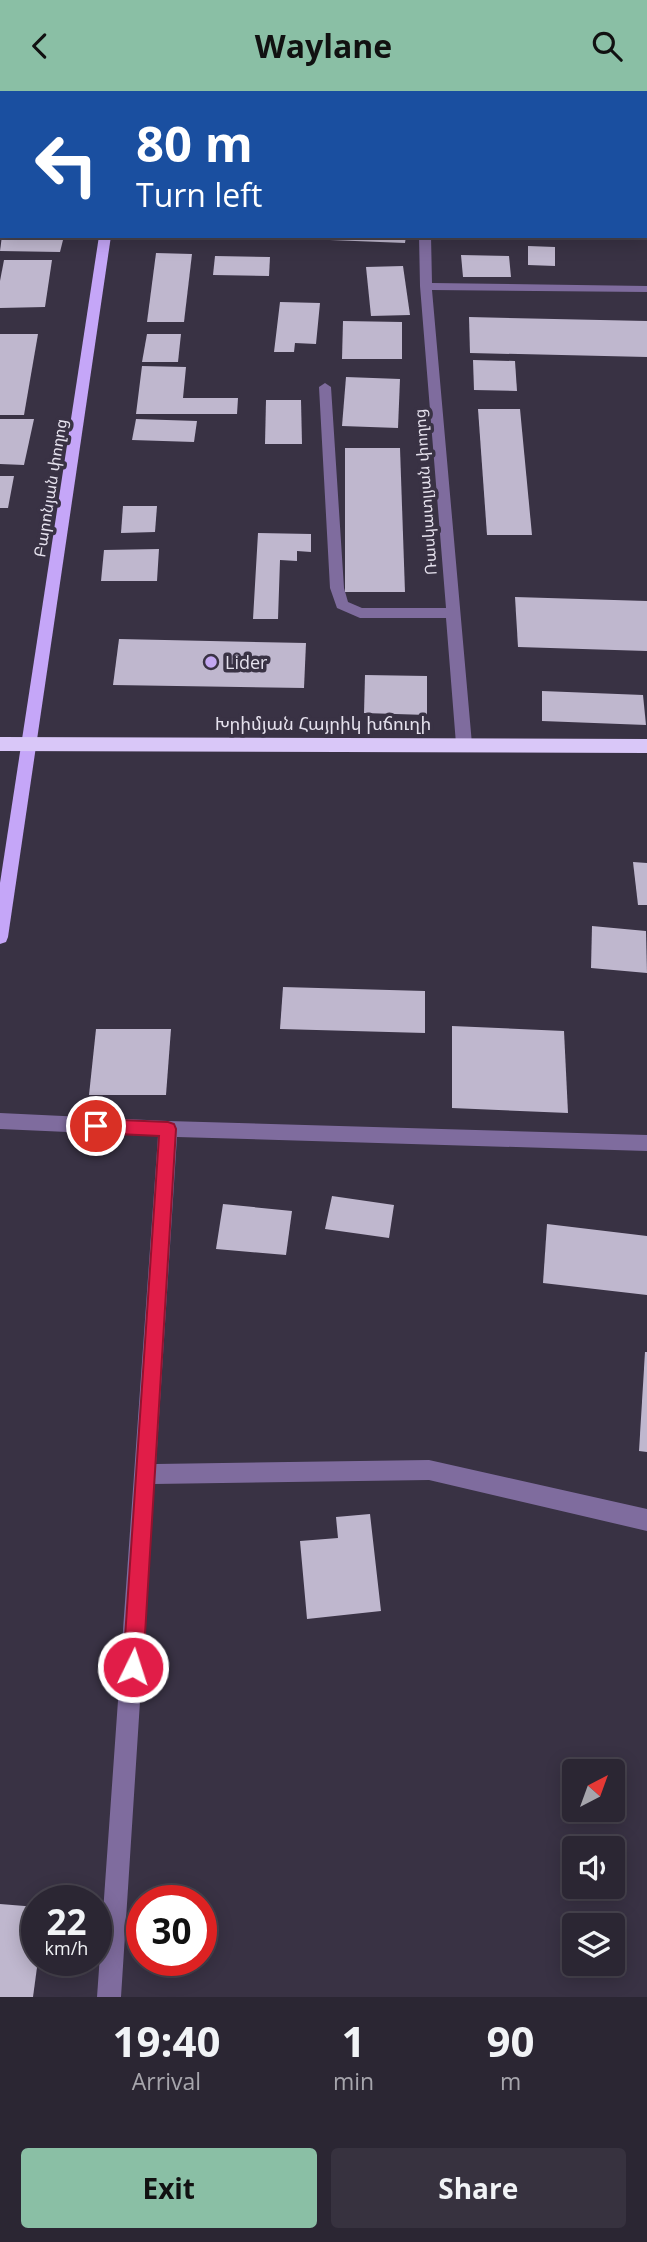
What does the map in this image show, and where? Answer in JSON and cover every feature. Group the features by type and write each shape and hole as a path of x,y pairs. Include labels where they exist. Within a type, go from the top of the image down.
{"highway":[{"name":"Խրիմյան Հայրիկ խճուղի","path":"0,744 647,746"}],"main road":[{"name":"Բարոնյան փողոց","path":"0,937 105,238"}],"street":[{"name":"Ռասկատլյան փողոց","path":"425,238 426,286 464,744"},
{"path":"426,286 647,289"},
{"path":"325,387 337,589 342,605 360,613 452,613"},
{"path":"0,1121 168,1129 647,1143"},
{"path":"109,1997 168,1129"},
{"path":"146,1474 429,1470 647,1520"}],"building":[{"path":"2,238 64,238 60,252 0,251"},
{"path":"280,238 406,238 405,243"},
{"path":"528,246 555,247 555,266 528,265"},
{"path":"156,253 192,254 184,322 147,322"},
{"path":"461,255 509,256 511,277 463,277"},
{"path":"215,256 270,257 269,276 213,275"},
{"path":"4,260 52,260 45,307 0,308 0,281"},
{"path":"403,266 410,315 371,316 366,267"},
{"path":"280,302 320,303 316,344 295,343 294,352 274,352"},
{"path":"469,317 647,321 647,357 470,353"},
{"path":"343,321 402,322 402,359 342,359"},
{"path":"0,334 38,334 24,415 0,415"},
{"path":"147,334 181,334 178,362 142,362"},
{"path":"473,360 515,361 517,391 474,390"},
{"path":"142,366 186,367 183,398 238,398 237,414 136,414"},
{"path":"346,377 400,379 398,428 342,426"},
{"path":"266,400 301,400 302,444 265,444"},
{"path":"478,409 520,409 532,535 487,535"},
{"path":"0,419 34,419 24,465 0,464"},
{"path":"136,419 197,421 194,442 132,440"},
{"path":"345,448 400,448 405,592 345,592"},
{"path":"0,476 14,476 8,508 0,508"},
{"path":"123,506 157,506 155,532 121,533"},
{"path":"258,533 311,534 311,552 297,551 297,561 280,560 278,619 253,619"},
{"path":"159,549 157,581 101,581 104,550"},
{"path":"515,597 647,601 647,651 518,647"},
{"path":"119,639 306,643 304,688 113,685"},
{"path":"365,675 427,676 427,715 364,713"},
{"path":"542,691 643,695 646,725 542,721"},
{"path":"633,862 647,863 647,905 638,905"},
{"path":"592,926 646,931 647,973 591,968"},
{"path":"283,987 425,991 425,1033 280,1029"},
{"path":"452,1026 564,1031 568,1113 452,1108"},
{"path":"96,1029 171,1029 166,1095 89,1095"},
{"path":"332,1196 394,1205 389,1238 325,1229"},
{"path":"223,1204 292,1211 286,1255 216,1249"},
{"path":"547,1224 647,1236 647,1295 543,1283"},
{"path":"647,1352 647,1452 639,1451"},
{"path":"370,1514 381,1611 307,1619 300,1541 338,1538 336,1517"},
{"path":"0,1904 21,1906 21,1976 36,1976 33,1997 0,1997"}],"place":[{"name":"Lider","path":"211,662"}],"route":[{"path":"96,1126 168,1129 133,1667"}]}
